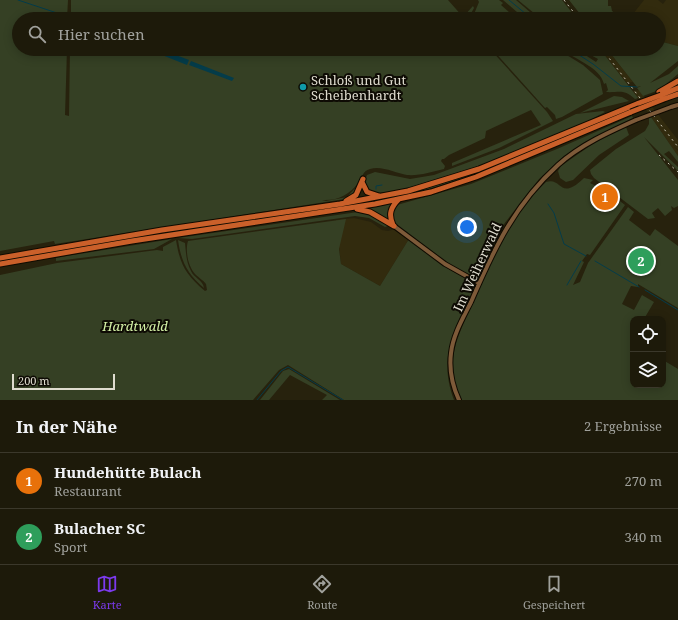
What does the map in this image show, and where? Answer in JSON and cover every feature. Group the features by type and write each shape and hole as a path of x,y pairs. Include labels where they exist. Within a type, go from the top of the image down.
{"highway":[{"path":"0,264 132,241 353,208 431,192 476,177 631,112 661,95 678,81"},
{"path":"0,258 131,235 382,197 430,186 479,169 627,107 678,88"},
{"path":"661,95 678,94"},
{"path":"340,204 356,195 362,179 367,192 382,197"},
{"path":"394,226 390,217 391,210 400,199"},
{"path":"353,208 370,212 394,226"}],"street":[{"name":"Im Weiherwald","path":"459,400 451,376 451,351 456,335 500,238 529,195 549,173 571,155 595,140 625,124 678,105"},
{"path":"394,226 446,264 479,283"}],"shaded area":[{"path":"644,0 658,0 663,4 666,0 678,0 678,46 666,43 666,12 635,12"},
{"path":"606,56 613,56 633,82 627,83"},
{"path":"639,90 678,140 678,150 673,145 678,151 678,156 633,91"},
{"path":"354,218 371,222 382,230 388,231 396,229 409,239 380,286 341,264 336,220"}],"green space":[{"path":"0,0 68,0 67,12 12,12 12,56 67,56 65,115 69,116 70,56 496,56 547,112 553,121 499,148 452,166 452,163 541,125 531,110 486,131 485,138 442,159 441,161 445,166 444,169 426,174 407,175 379,168 370,169 364,173 359,182 347,194 338,198 322,200 326,201 347,197 359,184 355,194 345,199 55,244 54,241 0,251"},
{"path":"71,0 448,0 459,12 71,12"},
{"path":"478,0 499,0 503,3 501,5 509,12 475,12 479,2"},
{"path":"503,0 516,0 530,12 517,12"},
{"path":"518,0 562,0 571,12 533,12"},
{"path":"569,0 608,0 608,6 611,6 613,12 578,12"},
{"path":"473,6 474,8 472,12 468,12"},
{"path":"666,43 678,46 678,61 650,83 669,74 678,66 678,74 659,90 643,96 637,88 641,86 637,87 613,56 666,56"},
{"path":"498,56 568,56 583,65 600,80 603,94 562,117 556,119 555,115 547,107 545,108"},
{"path":"571,56 587,56 596,62 598,59 593,56 605,56 638,98 635,99 624,92 606,92 608,90 606,83 604,84 602,78 586,64"},
{"path":"614,96 622,97 629,101 580,113"},
{"path":"605,112 558,134 487,163 449,176 387,192 369,192 364,183 367,175 375,172 410,179 434,175 504,149 576,114"},
{"path":"632,116 633,118 585,142 563,157 539,179 504,224 477,278 469,276 447,264 395,225 392,213 397,205 471,184 557,149"},
{"path":"651,117 678,156 678,162 669,151 664,154 678,167 678,171 644,137 678,180 678,206 674,208 671,206 672,210 665,216 658,208 652,213 655,218 648,219 594,178 590,170 616,149 645,131 649,124 649,118"},
{"path":"589,126 590,127 540,148 464,178 412,194 385,200 56,252 101,243 395,196 470,175"},
{"path":"626,127 629,135 599,155 573,180 566,182 560,178 558,171 561,166 594,143"},
{"path":"584,178 593,180 590,183 596,186 593,197 605,208 611,196 598,187 599,185 625,205 590,255 587,254 582,261 584,262 573,285 580,282 588,263 628,207 634,212 629,220 650,236 655,229 678,246 678,308 638,284 638,287 631,286 622,304 634,310 642,295 654,302 646,316 630,316 630,388 666,388 666,362 678,369 678,400 462,400 454,380 453,359 456,343 462,326 505,235 523,207 546,182 551,181 565,188 570,188"},
{"path":"392,204 389,222 367,209 367,208"},
{"path":"358,212 370,214 388,226 385,227 369,218 355,216 192,239 178,238"},
{"name":"Hardtwald","path":"346,219 339,249 341,264 380,286 409,239 448,268 474,282 474,288 455,329 448,356 447,369 449,384 454,400 344,400 288,365 279,370 253,400 0,400 0,275 57,263 157,250 163,251 163,247 176,240 185,269 193,280 205,291 207,290 206,284 193,272 189,263 187,249 188,241"},
{"path":"172,239 154,249 56,261 56,258"},
{"path":"178,240 185,243 186,257 189,268 202,283 204,288 193,278 186,267"},
{"path":"289,369 340,400 322,400 327,395 290,375 269,400 260,400 283,371"}],"water":[{"path":"164,56 178,56 189,60 187,65"},
{"path":"191,61 234,78 232,81 189,65"}],"waterway":[{"path":"18,0 54,12"},
{"path":"509,0 524,12"},
{"path":"581,56 621,86 637,87"},
{"path":"376,189 376,186 382,185"},
{"path":"548,204 554,213 564,244 586,256"},
{"path":"567,285 581,261"},
{"path":"595,261 639,287"},
{"path":"645,290 678,310"},
{"path":"257,400 281,371 288,367 343,400"}],"railway":[{"path":"564,0 573,12"},
{"path":"607,56 678,147"},
{"path":"659,155 678,172"}],"place":[{"name":"Schloß und Gut Scheibenhardt","path":"303,87"},
{"name":"Hundehütte Bulach","path":"605,197"},
{"name":"Bulacher SC","path":"641,261"}]}
